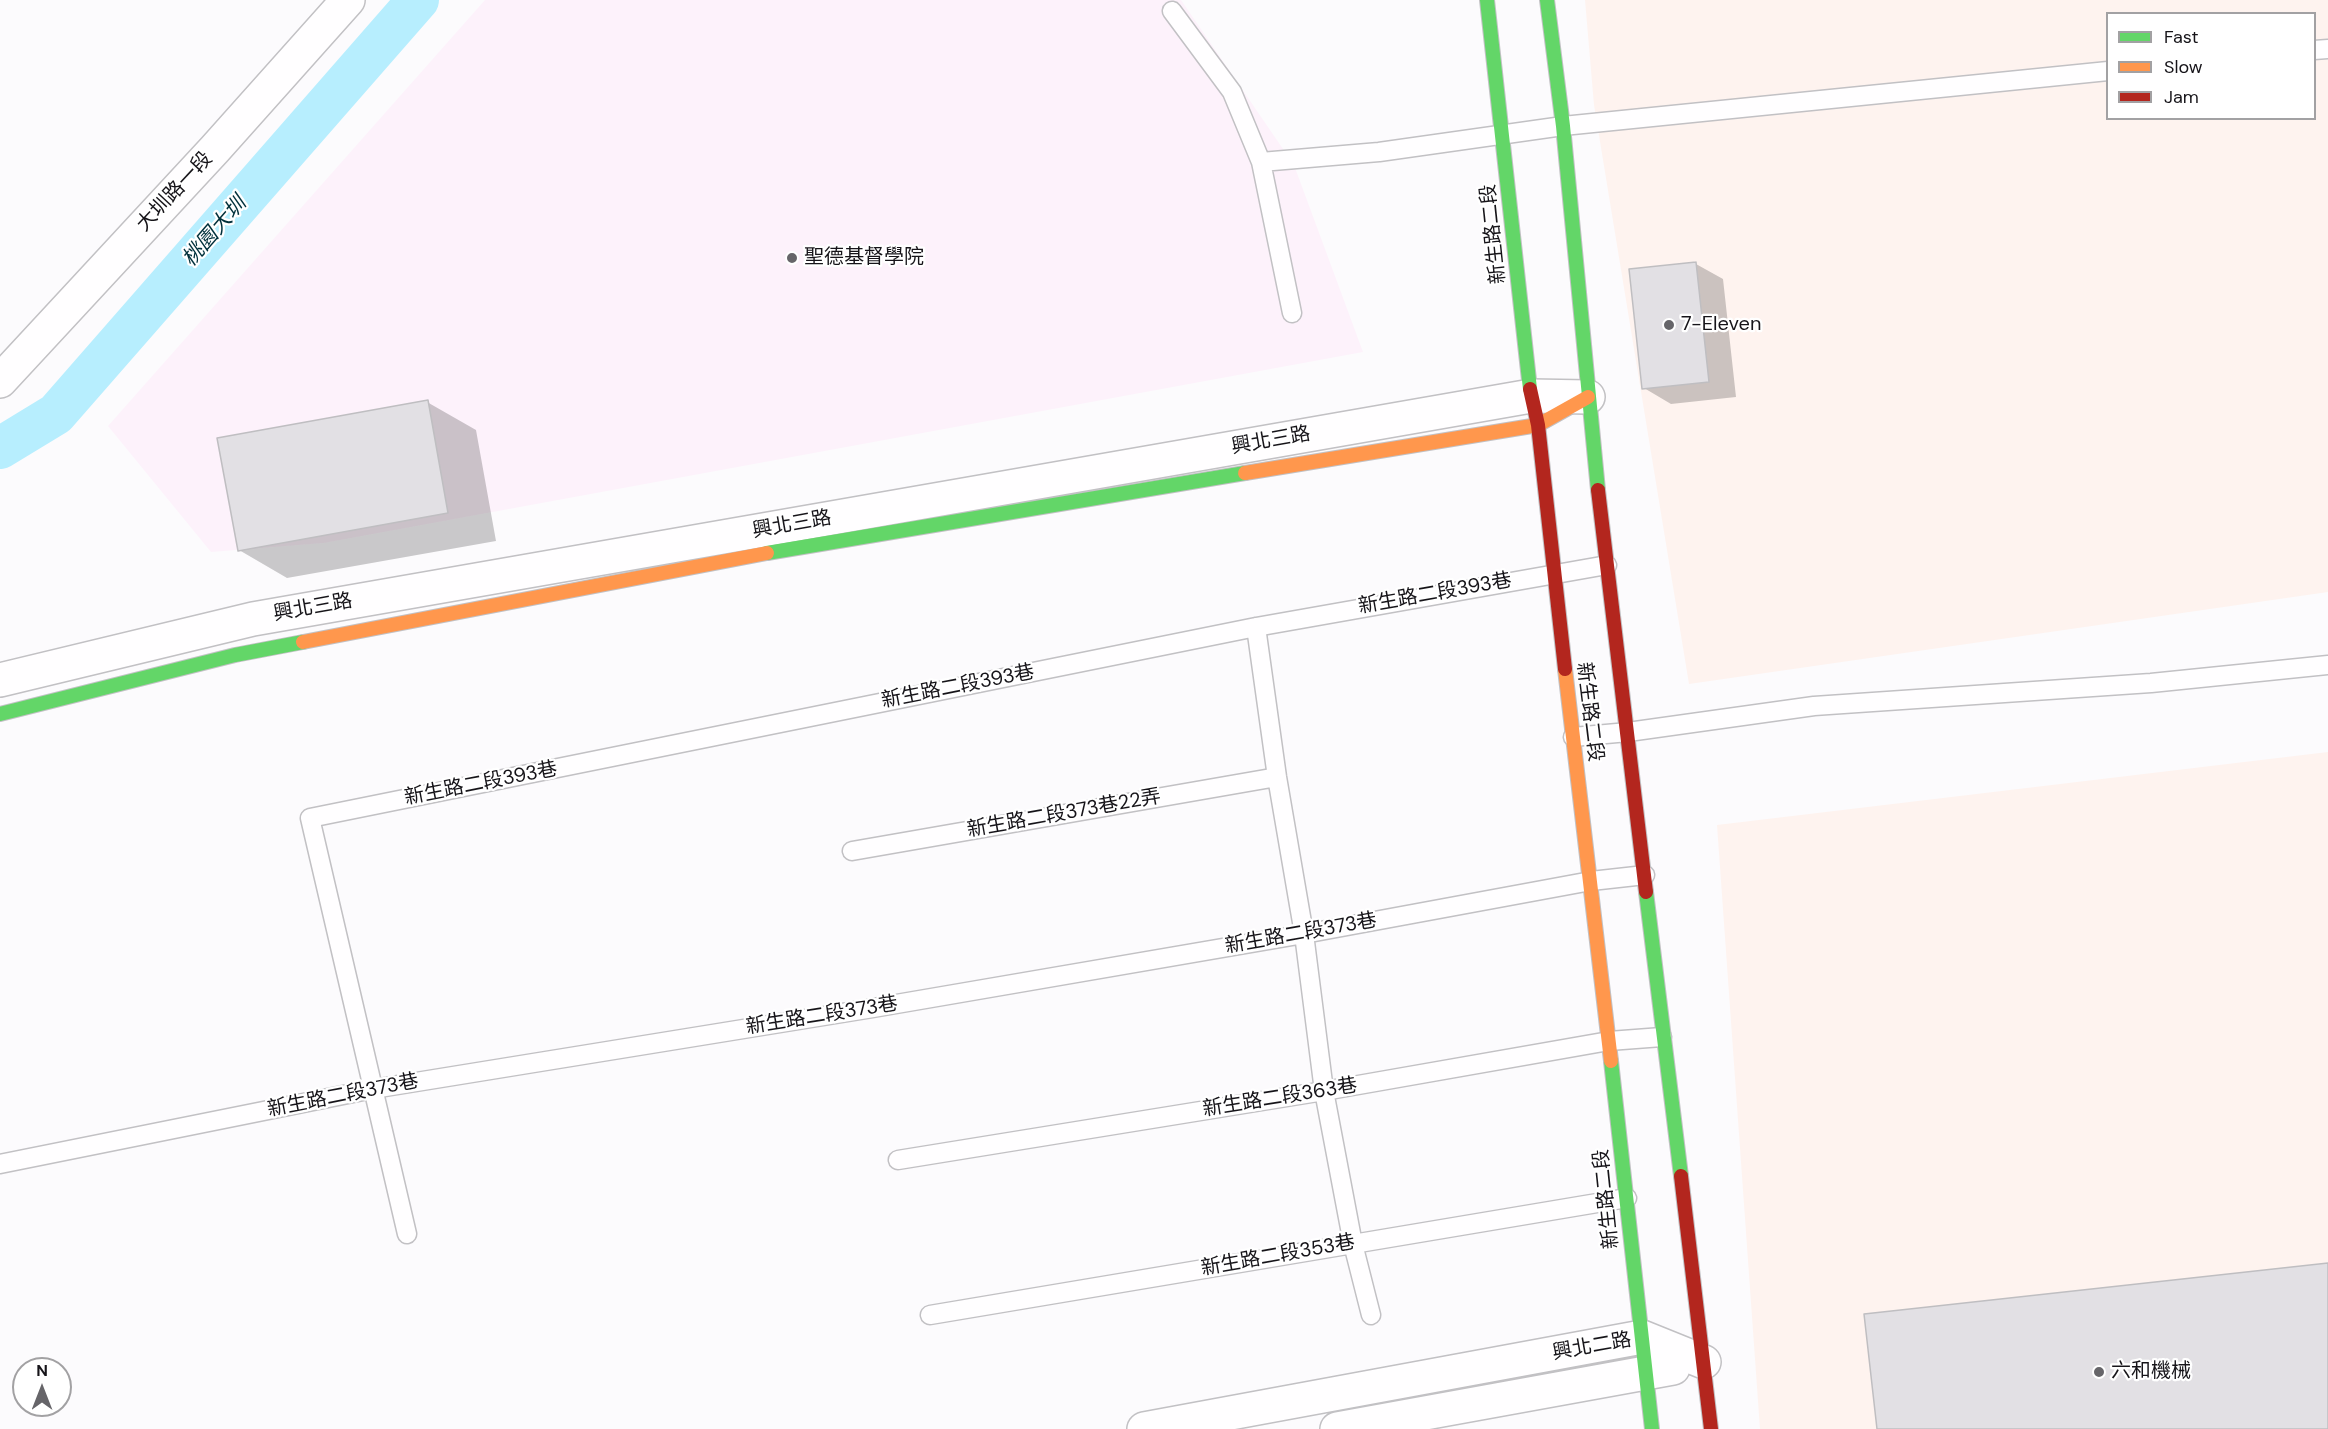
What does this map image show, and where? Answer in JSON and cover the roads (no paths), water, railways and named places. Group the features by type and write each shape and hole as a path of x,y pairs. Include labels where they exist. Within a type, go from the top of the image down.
{"main road":[{"name":"新生路二段","path":"1487,0 1552,573 1591,881 1652,1429"},
{"name":"新生路二段","path":"1547,0 1563,126 1588,397 1607,565 1645,875 1662,1037 1711,1429"},
{"path":"0,714 235,656 814,544 1535,410"}],"street":[{"name":"大圳路一段","path":"0,381 215,149 348,0"},
{"name":"興北三路","path":"0,680 253,619 1535,410 1588,397"},
{"name":"興北二路","path":"1144,1429 1642,1337 1704,1362"},
{"name":"興北二路","path":"1336,1429 1704,1362"}],"lane":[{"path":"1172,12 1232,92 1261,162 1292,313"},
{"path":"1261,162 1379,152 1563,126 2106,71"},
{"name":"新生路二段393巷","path":"373,1089 310,818 1256,627 1607,565"},
{"path":"1256,627 1277,777 1304,934 1324,1091 1353,1244 1371,1315"},
{"path":"1573,737 1628,732 1814,706 2151,683 2328,665"},
{"name":"新生路二段373巷22弄","path":"852,851 1277,777"},
{"name":"新生路二段373巷","path":"0,1164 373,1089 861,1010 1304,934 1591,881 1645,875"},
{"name":"新生路二段363巷","path":"898,1160 1324,1091 1609,1041 1662,1037"},
{"path":"373,1089 407,1234"},
{"name":"新生路二段353巷","path":"930,1315 1627,1198"}],"waterway":[{"name":"桃園大圳","path":"0,448 56,414 418,0"}],"place":[{"name":"聖德基督學院","path":"792,258"},
{"name":"7-Eleven","path":"1669,325"},
{"name":"六和機械","path":"2099,1372"}]}
